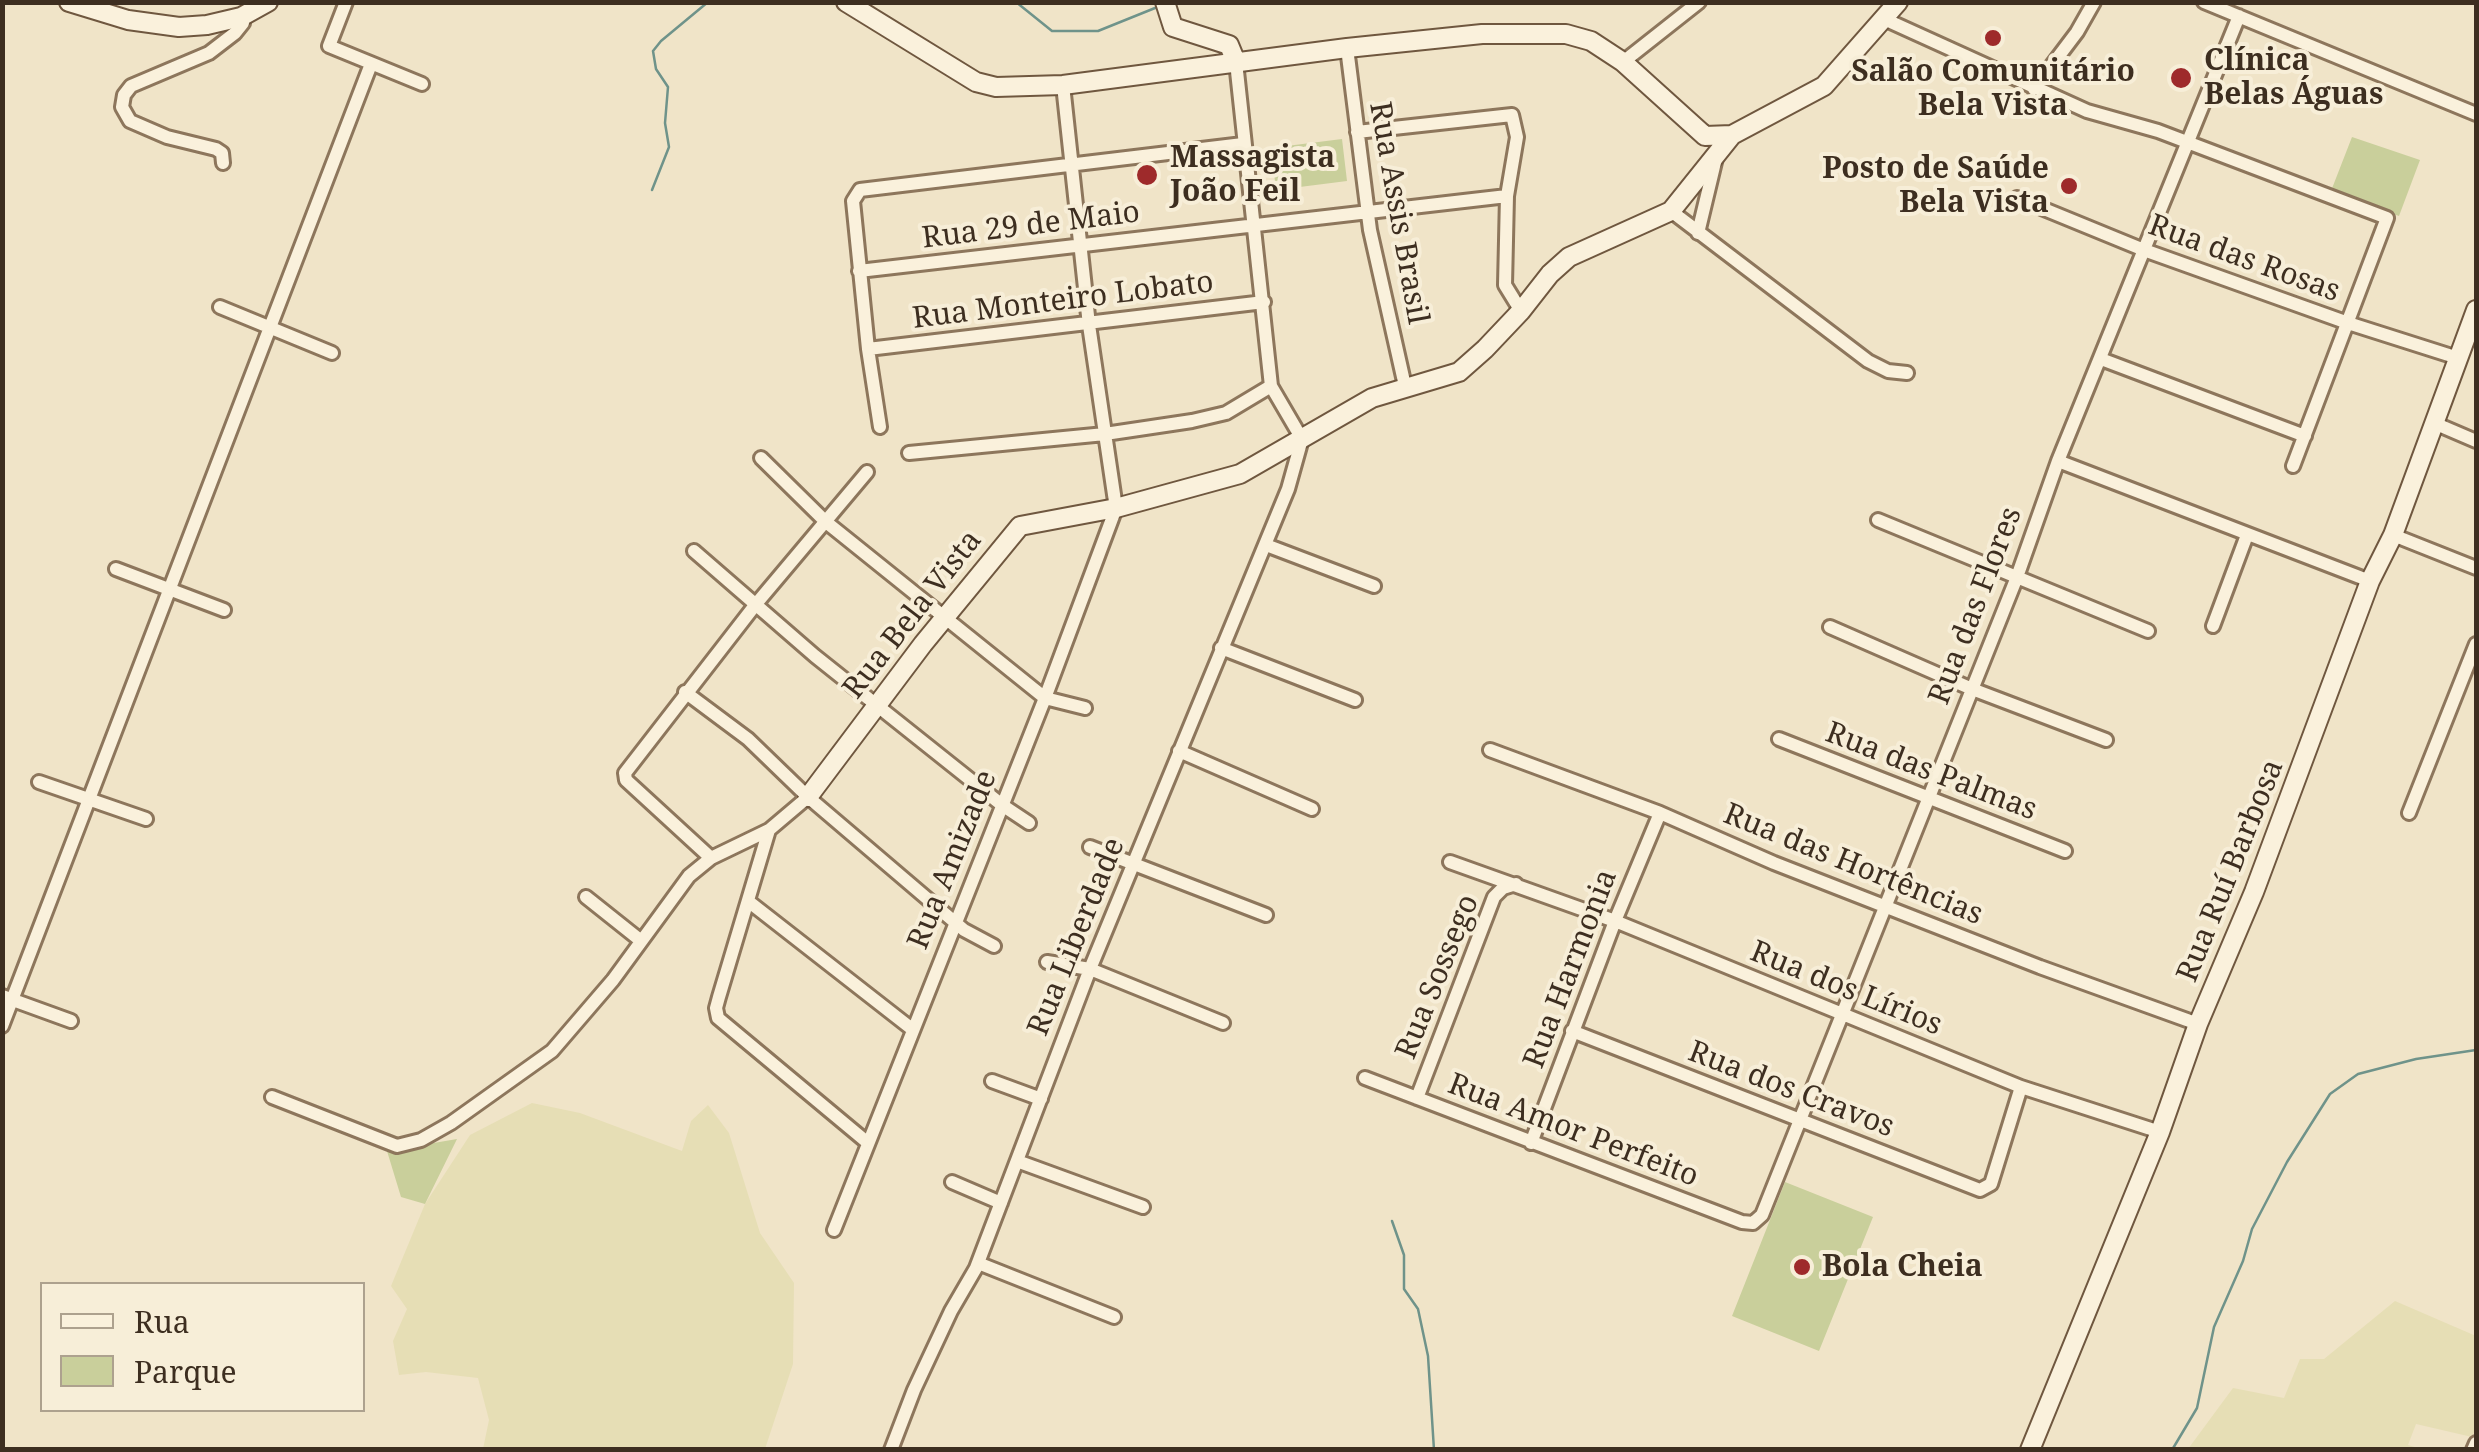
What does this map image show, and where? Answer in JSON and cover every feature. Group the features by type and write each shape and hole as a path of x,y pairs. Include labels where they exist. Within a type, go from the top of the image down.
{"main road":[{"path":"69,2 128,20 179,27 208,25 241,16 268,2"},
{"path":"846,2 976,82 996,87 1063,85 1482,34 1566,34 1591,41 1623,62 1706,136 1732,136"},
{"name":"Rua Bela Vista","path":"808,797 1020,526 1116,508 1240,474 1372,398 1459,372 1569,257 1671,211 1732,136 1824,86 1898,2"},
{"path":"1168,11 1173,27 1230,45 1236,62"},
{"name":"Rua Ruí Barbosa","path":"2030,1450 2261,875 2370,580 2393,535 2476,310"}],"street":[{"path":"346,2 329,46 422,84"},
{"path":"1623,62 1698,2"},
{"path":"2034,89 2077,32 2094,2"},
{"path":"2204,2 2476,114"},
{"path":"223,163 222,154 216,149 166,137 130,122 122,107 130,86 209,53 235,33 243,23 241,16"},
{"name":"Rua das Flores","path":"1762,1215 2017,576 2058,461 2239,16"},
{"path":"1882,18 2087,111 2189,143 2386,218 2292,466"},
{"name":"Rua Assis Brasil","path":"1348,48 1367,211 1405,386"},
{"path":"1236,62 1271,386 1302,440"},
{"path":"2,1026 7,998 89,799 372,64"},
{"path":"1063,85 1088,325 1116,508"},
{"path":"1357,132 1512,115 1517,137 1507,196 1505,285 1522,310"},
{"path":"880,427 853,201 860,190 1242,144"},
{"path":"1698,233 1717,151"},
{"name":"Rua 29 de Maio","path":"859,270 1507,196"},
{"name":"Rua das Rosas","path":"2016,198 2144,250 2458,358"},
{"path":"1671,211 1868,361 1888,371 1907,373"},
{"name":"Rua Monteiro Lobato","path":"868,349 1264,302"},
{"path":"220,308 332,352"},
{"path":"2100,359 2305,436"},
{"path":"908,453 1106,434 1226,413 1271,386"},
{"path":"2434,423 2476,440"},
{"name":"Rua Liberdade","path":"890,1450 914,1390 978,1263 1090,969 1288,489 1302,440"},
{"path":"761,458 826,522 1045,698 1085,708"},
{"path":"2058,461 2370,580"},
{"path":"711,858 626,780 629,765 867,472"},
{"name":"Rua Amizade","path":"834,1230 1116,508"},
{"path":"1878,520 2148,631"},
{"path":"2213,626 2247,534"},
{"path":"2393,535 2476,568"},
{"path":"1266,544 1374,586"},
{"path":"694,550 815,656 1002,805 1030,822"},
{"path":"116,569 224,610"},
{"path":"1830,627 1972,689 2106,740"},
{"path":"2409,812 2476,644"},
{"path":"1222,648 1354,700"},
{"path":"685,692 748,740 808,797 956,923 994,946"},
{"name":"Rua das Palmas","path":"1779,739 2065,852"},
{"name":"Rua das Hortências","path":"1490,750 2198,1024"},
{"path":"1179,751 1312,809"},
{"path":"40,782 146,820"},
{"name":"Rua Bela Vista","path":"272,1098 397,1146 422,1140 552,1051 613,980 689,876 711,858 768,830 808,797"},
{"name":"Rua Harmonia","path":"1531,1143 1660,813"},
{"path":"768,830 718,998 718,1018 868,1143"},
{"path":"1090,847 1266,915"},
{"name":"Rua dos Lírios","path":"1450,862 1615,922 2021,1087 2160,1132"},
{"name":"Rua Sossego","path":"1417,1098 1494,897 1503,888 1516,884"},
{"path":"586,896 640,940"},
{"path":"748,901 912,1029"},
{"path":"1048,962 1090,969 1223,1023"},
{"path":"7,998 71,1021"},
{"name":"Rua dos Cravos","path":"1572,1031 1980,1190 1991,1184 2021,1087"},
{"name":"Rua Amor Perfeito","path":"1365,1078 1742,1222 1754,1224 1762,1215"},
{"path":"992,1080 1041,1099"},
{"path":"1017,1162 1143,1207"},
{"path":"952,1182 1001,1202"},
{"path":"978,1263 1114,1317"},
{"path":"2473,1450 2476,1442"}],"shaded area":[{"path":"532,1103 580,1113 682,1151 691,1121 708,1105 729,1133 760,1233 794,1283 793,1364 765,1449 483,1449 489,1420 478,1378 426,1372 399,1375 393,1341 407,1309 391,1286 425,1204 470,1135"},
{"path":"2395,1301 2476,1336 2476,1428 2472,1437 2416,1424 2408,1445 2421,1449 2188,1449 2233,1388 2284,1398 2300,1359 2324,1359"}],"green space":[{"path":"2352,137 2420,160 2399,216 2331,191"},
{"path":"1342,139 1347,181 1276,190 1271,148"},
{"path":"457,1139 425,1204 401,1197 387,1151"},
{"name":"Bola Cheia","path":"1785,1182 1873,1217 1819,1351 1732,1316"}],"waterway":[{"path":"652,190 669,147 665,123 668,87 656,69 653,51 708,2"},
{"path":"1016,2 1052,31 1098,31 1160,6"},
{"path":"2172,1450 2197,1408 2214,1327 2243,1261 2252,1229 2287,1162 2330,1094 2358,1074 2416,1059 2476,1050"},
{"path":"1392,1221 1404,1255 1404,1289 1418,1309 1428,1356 1434,1450"}],"place":[{"name":"Salão Comunitário Bela Vista","path":"1993,38"},
{"name":"Clínica Belas Águas","path":"2181,78"},
{"name":"Massagista João Feil","path":"1147,175"},
{"name":"Posto de Saúde Bela Vista","path":"2069,186"},
{"name":"Bola Cheia","path":"1802,1267"}]}
